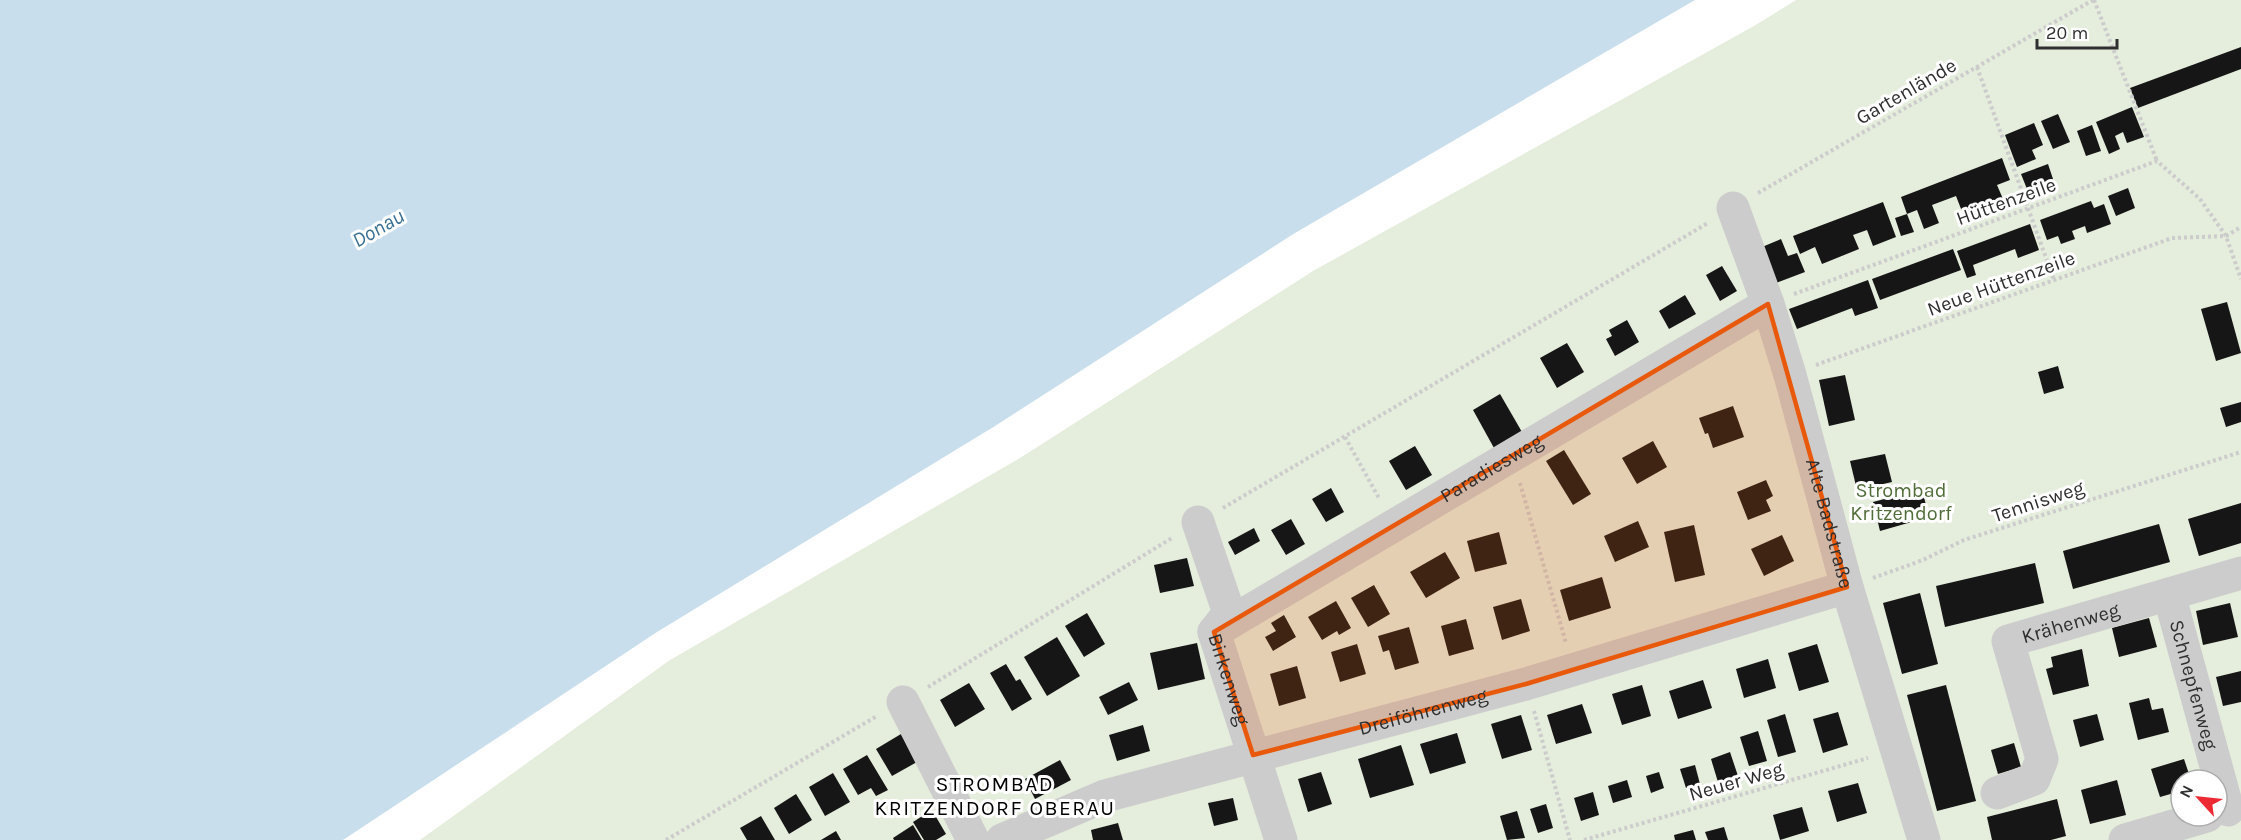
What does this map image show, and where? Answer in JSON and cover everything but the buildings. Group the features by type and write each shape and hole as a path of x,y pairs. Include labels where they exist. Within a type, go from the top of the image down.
{"street":[{"name":"Alte Badstraße","path":"1733,207 1768,304 1790,375 1847,587 1924,840"},
{"name":"Paradiesweg","path":"1214,632 1768,304"},
{"name":"Birkenweg","path":"1198,522 1229,613 1214,632 1281,840"},
{"name":"Krähenweg","path":"1997,793 2034,779 2042,759 2007,641 2241,573"},
{"name":"Dreiföhrenweg","path":"1002,840 1106,796 1526,684 1847,587"},
{"name":"Schnepfenweg","path":"2169,594 2212,768"},
{"path":"903,702 973,840"},
{"path":"2125,840 2169,827"}],"path":[{"name":"Gartenlände","path":"1733,207 2094,0"},
{"path":"2094,0 2157,161 2200,200 2226,236 2241,279"},
{"path":"1977,67 2030,208 2054,280"},
{"name":"Hüttenzeile","path":"1768,304 2157,161"},
{"path":"2226,236 2241,227"},
{"name":"Neue Hüttenzeile","path":"1790,375 2172,238 2226,236"},
{"path":"1345,437 1394,527"},
{"name":"Tennisweg","path":"1847,587 1923,560 1964,540 2241,452"},
{"path":"1513,456 1573,670"},
{"path":"1526,684 1570,840"},
{"name":"Neuer Weg","path":"1584,840 1897,750"}],"highlighted area":[{"path":"1768,304 1847,587 1526,684 1253,755 1214,632"}],"green space":[{"name":"Strombad Kritzendorf","path":"1796,0 2241,0 2241,840 420,840 670,660 1020,458 1313,271 1754,26"}],"water":[{"name":"Donau","path":"0,0 1695,0 1295,233 995,426 657,632 343,840 0,840"}],"district":[{"name":"STROMBAD KRITZENDORF OBERAU","path":"995,796"}]}
